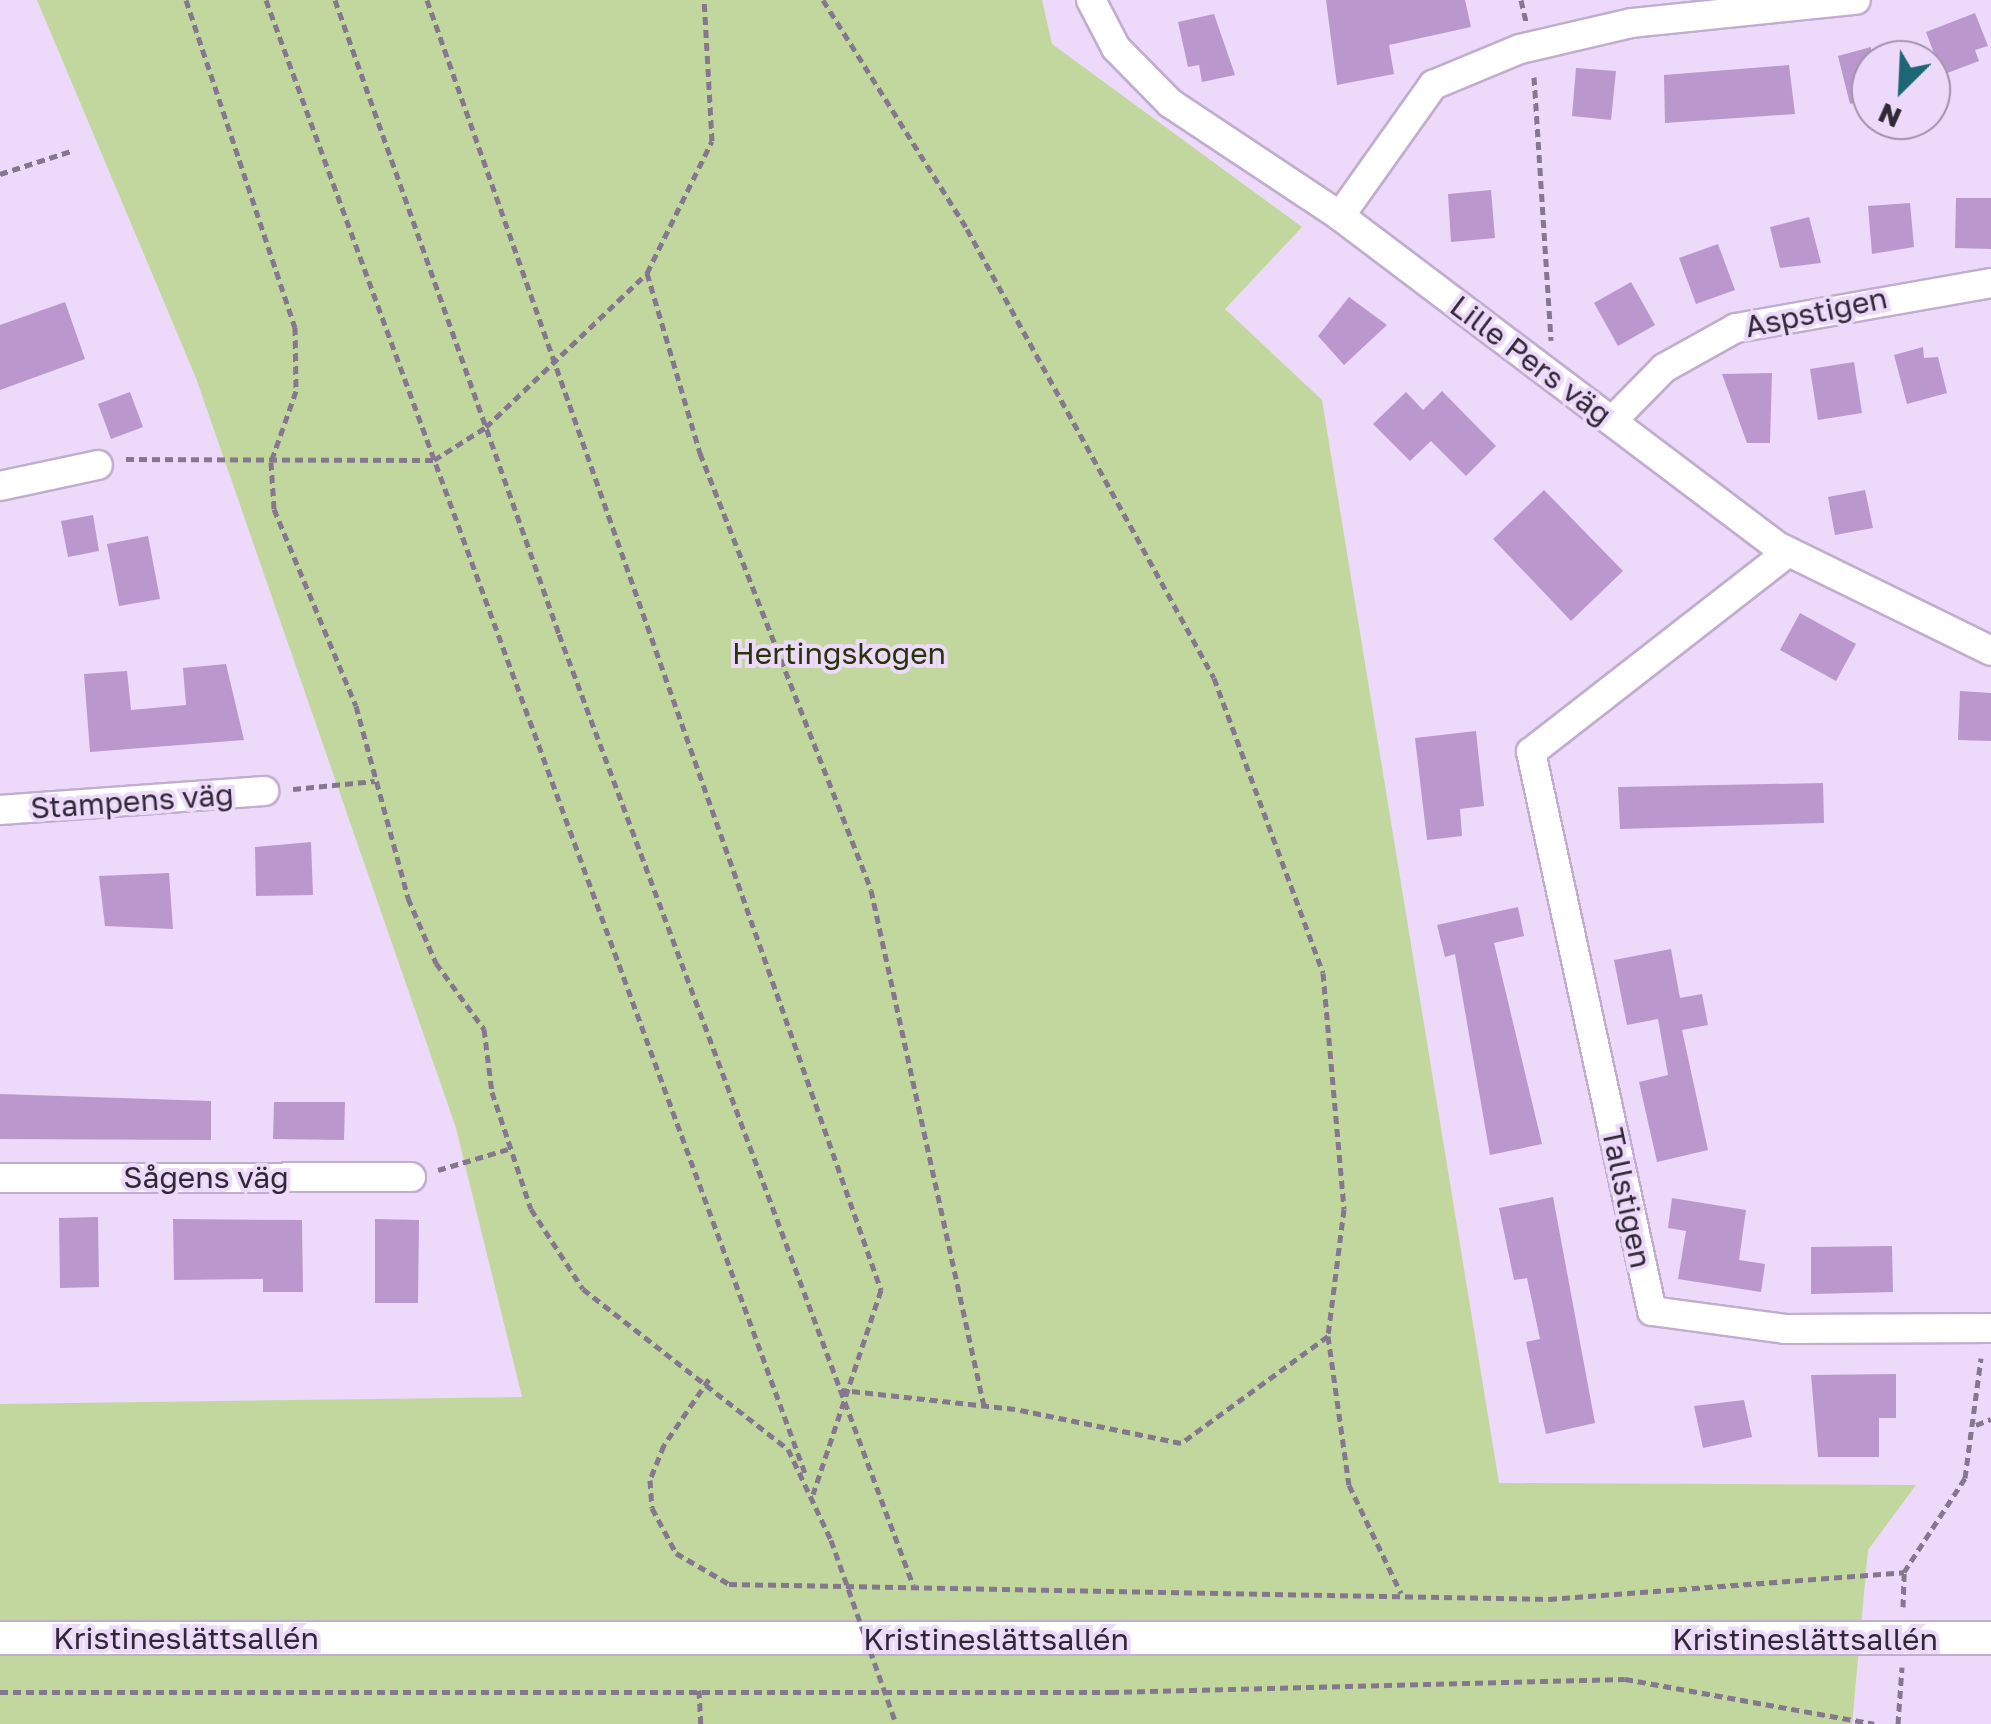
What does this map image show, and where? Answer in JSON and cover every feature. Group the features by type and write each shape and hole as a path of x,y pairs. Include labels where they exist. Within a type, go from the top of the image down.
{"street":[{"path":"1340,216 1433,84 1532,46 1632,22 1856,0"},
{"name":"Lille Pers väg","path":"1097,12 1170,103 1340,216 1788,553 1991,651"},
{"name":"Aspstigen","path":"1612,421 1664,368 1736,328 1991,283"},
{"path":"0,486 98,465"},
{"name":"Tallstigen","path":"1788,553 1531,752 1652,1311 1785,1329 1987,1328"},
{"name":"Stampens väg","path":"0,810 264,791"},
{"name":"Sågens väg","path":"0,1178 411,1178"},
{"name":"Kristineslättsallén","path":"0,1638 1991,1638"}],"path":[{"path":"186,0 295,326 296,391 270,462 274,509 356,706 374,782 436,964 484,1029 508,1149 538,1222 583,1289 709,1379 788,1449 813,1494"},
{"path":"266,0 896,1724"},
{"path":"334,0 486,427 913,1584"},
{"path":"427,0 881,1290 842,1390 813,1494"},
{"path":"98,465 156,452 270,462 434,460 486,427 646,273 712,142 704,0"},
{"path":"823,0 966,229 1221,697 1323,973 1344,1209 1328,1336 1348,1484 1401,1593"},
{"path":"1521,0 1532,46 1553,375"},
{"path":"0,174 72,151"},
{"path":"646,273 700,453 872,890 984,1406"},
{"path":"264,791 374,782"},
{"path":"411,1178 508,1149"},
{"path":"1903,1610 1904,1572 1965,1478 1976,1425 1987,1328"},
{"path":"842,1390 984,1406 1180,1443 1328,1336"},
{"path":"709,1379 650,1480 652,1508 676,1554 729,1584 913,1584 1548,1598 1904,1572"},
{"path":"1976,1425 1991,1419"},
{"path":"1898,1724 1902,1663"},
{"path":"0,1692 699,1690 1626,1679 1874,1724"},
{"path":"699,1690 701,1724"}],"green space":[{"name":"Hertingskogen","path":"37,0 1042,0 1052,44 1302,227 1225,309 1322,400 1499,1483 1916,1485 1868,1550 1852,1724 0,1724 0,1404 522,1397 456,1128 196,378"}],"building":[{"path":"1326,0 1465,0 1471,27 1389,45 1394,74 1337,85"},
{"path":"1975,13 1988,46 1975,50 1979,61 1951,72 1951,40 1929,40 1926,32"},
{"path":"1214,14 1235,75 1202,82 1199,65 1188,67 1178,22"},
{"path":"1851,52 1851,104 1850,104 1838,56"},
{"path":"1789,65 1795,114 1665,123 1664,75"},
{"path":"1576,68 1616,71 1611,120 1572,116"},
{"path":"1491,190 1495,238 1451,242 1448,194"},
{"path":"1956,198 1991,198 1991,249 1955,248"},
{"path":"1910,203 1914,247 1872,254 1868,206"},
{"path":"1809,217 1821,263 1780,268 1770,227"},
{"path":"1718,244 1735,290 1696,304 1679,258"},
{"path":"1631,282 1655,325 1618,346 1594,303"},
{"path":"1349,297 1387,325 1344,365 1318,336"},
{"path":"65,302 85,359 0,390 0,325"},
{"path":"1923,347 1924,358 1938,357 1947,393 1907,404 1894,355"},
{"path":"1854,362 1862,413 1818,420 1810,369"},
{"path":"1772,373 1770,443 1747,443 1722,374"},
{"path":"1442,391 1496,446 1466,476 1431,441 1410,461 1373,424 1406,392 1423,410"},
{"path":"130,392 143,427 111,439 98,404"},
{"path":"1544,490 1623,571 1571,621 1493,539"},
{"path":"1865,490 1873,528 1835,535 1828,497"},
{"path":"93,515 99,551 68,557 61,521"},
{"path":"148,536 160,599 119,606 107,544"},
{"path":"1800,613 1856,644 1836,681 1780,650"},
{"path":"226,664 244,740 90,752 84,674 127,671 131,710 186,705 183,668"},
{"path":"1960,691 1991,693 1991,741 1958,740"},
{"path":"1476,731 1484,806 1460,809 1462,836 1427,840 1415,738"},
{"path":"1823,783 1824,823 1620,829 1618,787"},
{"path":"311,842 313,895 256,896 255,847"},
{"path":"169,873 173,929 105,926 99,876"},
{"path":"1518,907 1524,936 1494,943 1542,1144 1490,1155 1455,954 1445,957 1437,925"},
{"path":"1671,949 1680,998 1702,994 1708,1025 1682,1030 1708,1150 1657,1162 1639,1082 1668,1075 1658,1019 1627,1025 1614,960"},
{"path":"0,1094 211,1101 211,1140 0,1139"},
{"path":"274,1102 345,1102 344,1140 273,1139"},
{"path":"1553,1197 1595,1423 1546,1434 1526,1342 1540,1339 1527,1278 1514,1280 1499,1208"},
{"path":"1672,1198 1746,1210 1739,1260 1765,1264 1761,1292 1678,1279 1686,1231 1668,1228"},
{"path":"98,1217 99,1287 60,1288 59,1218"},
{"path":"173,1219 302,1220 303,1292 263,1292 263,1279 174,1280"},
{"path":"375,1219 419,1220 418,1303 375,1303"},
{"path":"1892,1246 1893,1292 1811,1294 1811,1247"},
{"path":"1896,1374 1896,1418 1879,1418 1879,1457 1818,1457 1811,1375"},
{"path":"1744,1400 1752,1437 1703,1448 1694,1406"}]}
